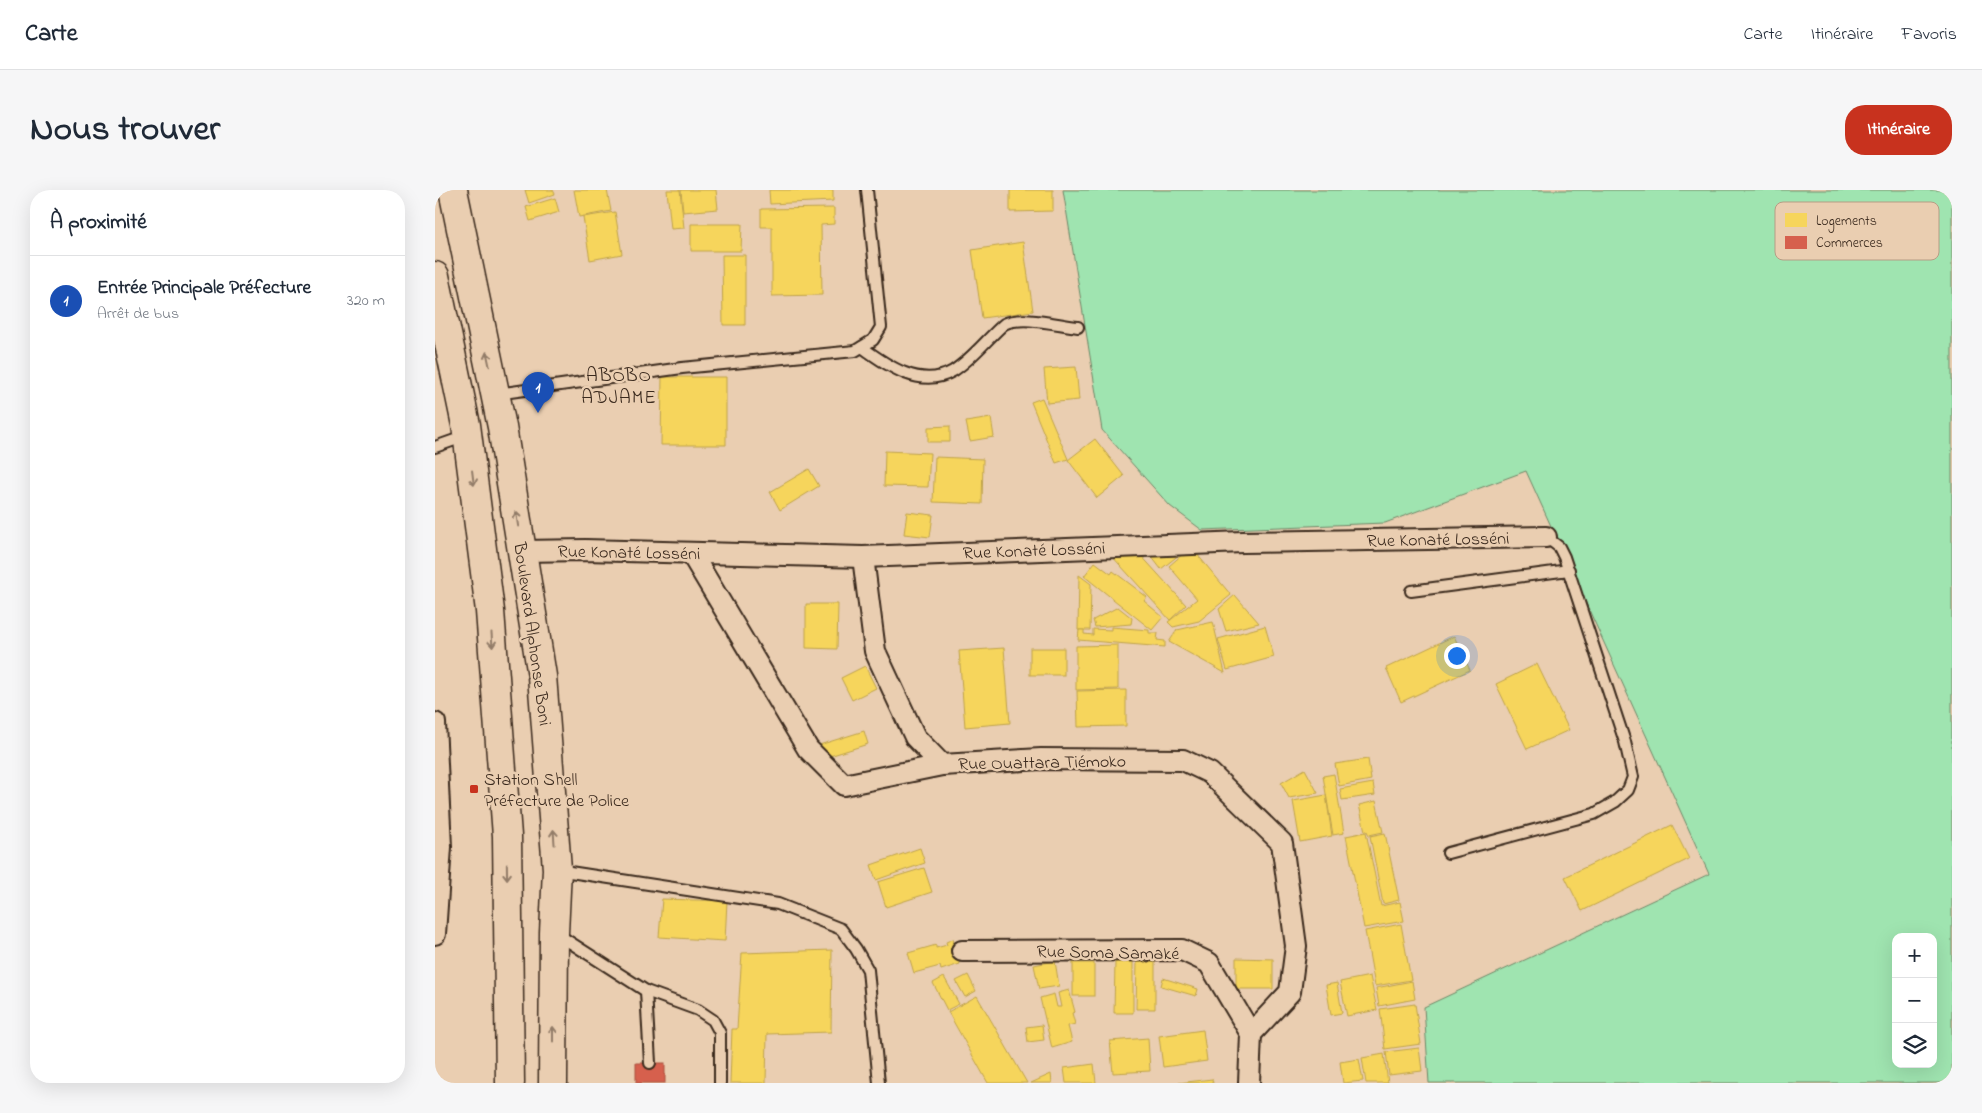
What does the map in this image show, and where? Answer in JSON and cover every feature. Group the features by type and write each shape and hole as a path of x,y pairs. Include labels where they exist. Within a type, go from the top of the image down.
{"main road":[{"name":"Boulevard Alphonse Boni","path":"453,190 495,394 542,676 557,870 554,933 553,1083"},
{"path":"435,276 467,435 490,611 507,836 510,1083"}],"street":[{"name":"Rue Konaté Losséni","path":"522,551 585,550 863,557 1243,542 1545,537"},
{"name":"Rue Ouattara Tiémoko","path":"691,553 808,749 844,784 942,764 1041,759 1183,760 1210,773 1282,843 1296,946 1290,992 1251,1034"},
{"path":"863,557 875,651 915,737 942,764"},
{"path":"435,723 441,847 435,934"},
{"name":"Rue Soma Samaké","path":"962,951 1182,950 1209,963 1251,1034"},
{"path":"1249,1083 1251,1034"}],"lane":[{"path":"495,394 682,368 855,351 873,340 881,327 867,190"},
{"path":"862,347 885,364 911,375 931,378 951,372 1003,324 1008,322 1021,320 1078,328"},
{"path":"435,447 467,435"},
{"path":"1448,853 1594,814 1615,802 1628,790 1633,777 1625,742 1569,570 1559,547 1545,537"},
{"path":"1411,591 1569,570"},
{"path":"557,870 778,904 841,929 869,970 879,1083"},
{"path":"554,933 646,991 698,1010 713,1020 720,1033 720,1083"},
{"path":"646,991 650,1063"}],"green space":[{"path":"1063,190 1952,190 1952,1083 1429,1083 1424,1007 1709,874 1526,471 1385,523 1202,530 1170,506 1102,430"}],"building: Logements":[{"path":"525,190 553,190 555,194 529,203"},
{"path":"574,190 607,190 611,211 579,217"},
{"path":"667,190 680,190 684,228 671,229"},
{"path":"681,190 716,190 718,209 683,212"},
{"path":"769,190 833,190 833,201 770,204"},
{"path":"1010,190 1053,190 1053,211 1010,212"},
{"path":"555,198 559,212 530,221 526,207"},
{"path":"834,208 834,224 821,225 822,295 772,296 772,227 761,227 761,209"},
{"path":"615,212 622,254 590,260 583,217"},
{"path":"691,224 742,224 741,251 691,251"},
{"path":"1023,242 1033,311 982,318 972,250"},
{"path":"722,255 745,255 745,325 723,325"},
{"path":"1076,367 1079,400 1047,403 1044,369"},
{"path":"662,377 726,377 726,445 661,445"},
{"path":"1042,398 1068,459 1056,463 1031,402"},
{"path":"991,418 994,437 970,441 966,422"},
{"path":"950,426 950,442 928,442 928,427"},
{"path":"1095,439 1124,476 1097,498 1068,460"},
{"path":"885,451 930,453 928,487 884,486"},
{"path":"935,457 983,459 982,504 933,502"},
{"path":"809,469 819,486 780,510 770,492"},
{"path":"907,512 933,515 930,537 904,534"},
{"path":"1189,547 1161,569 1151,556 1166,548"},
{"path":"1191,547 1231,595 1199,621 1173,627 1168,622 1197,599 1169,566"},
{"path":"1138,552 1186,605 1170,620 1110,554"},
{"path":"1095,562 1111,574 1113,571 1147,597 1144,601 1163,617 1152,630 1084,576"},
{"path":"1079,575 1091,584 1090,630 1078,630"},
{"path":"1235,595 1259,623 1226,631 1219,609"},
{"path":"806,604 838,604 837,649 806,648"},
{"path":"1118,607 1132,618 1131,624 1095,627 1093,620"},
{"path":"1213,622 1225,673 1169,642 1177,630"},
{"path":"1265,626 1274,657 1227,670 1218,639"},
{"path":"1111,627 1149,630 1149,633 1158,633 1157,640 1165,641 1165,647 1078,640 1079,630 1084,630 1084,634 1093,635 1093,629 1111,630"},
{"path":"1454,636 1470,670 1401,702 1386,668"},
{"path":"1118,645 1118,689 1076,690 1076,646"},
{"path":"1004,648 1010,723 965,727 959,651"},
{"path":"1030,648 1064,648 1064,675 1030,675"},
{"path":"1537,664 1569,730 1527,749 1496,684"},
{"path":"865,666 876,688 852,700 841,678"},
{"path":"1126,690 1126,726 1078,727 1077,691"},
{"path":"864,731 868,744 820,759 816,746"},
{"path":"1368,759 1371,780 1339,786 1335,764"},
{"path":"1305,769 1318,793 1289,798 1281,783"},
{"path":"1334,774 1344,833 1333,835 1323,776"},
{"path":"1373,783 1375,795 1342,800 1340,789"},
{"path":"1326,795 1332,836 1300,842 1293,801"},
{"path":"1376,801 1383,832 1369,835 1365,831 1359,805"},
{"path":"1672,825 1689,859 1582,911 1565,877"},
{"path":"1366,832 1381,906 1400,902 1404,921 1364,928 1346,836"},
{"path":"1385,833 1399,900 1383,904 1370,836"},
{"path":"920,848 925,863 876,880 871,865"},
{"path":"924,868 932,892 886,907 878,882"},
{"path":"662,899 727,901 725,941 659,937"},
{"path":"1401,924 1411,980 1375,986 1365,931"},
{"path":"953,939 960,964 941,970 940,966 914,973 908,953 936,945 936,948 947,945 946,942"},
{"path":"832,950 831,1032 767,1034 766,1083 730,1083 732,1029 737,1029 742,953"},
{"path":"1236,958 1273,959 1273,989 1236,989"},
{"path":"1055,961 1059,986 1039,989 1034,965"},
{"path":"1115,962 1133,962 1133,1013 1114,1013"},
{"path":"1137,962 1155,962 1155,1009 1136,1009"},
{"path":"1073,963 1094,963 1094,996 1073,996"},
{"path":"968,975 976,991 965,997 956,981"},
{"path":"1370,976 1377,1010 1347,1016 1340,982"},
{"path":"944,977 959,1004 947,1010 933,983"},
{"path":"1163,978 1198,989 1196,996 1161,986"},
{"path":"1412,981 1415,999 1379,1006 1376,988"},
{"path":"1337,983 1342,1013 1331,1015 1326,985"},
{"path":"1069,990 1075,1012 1072,1013 1075,1024 1068,1026 1072,1042 1052,1048 1040,998 1054,994 1057,1007 1061,1007 1058,993"},
{"path":"977,996 1027,1083 988,1083 948,1012"},
{"path":"1415,1004 1421,1044 1385,1049 1380,1009"},
{"path":"1042,1025 1044,1040 1028,1042 1026,1027"},
{"path":"1203,1030 1207,1061 1163,1067 1159,1036"},
{"path":"1148,1038 1150,1071 1113,1073 1110,1041"},
{"path":"1419,1048 1422,1071 1389,1075 1386,1052"},
{"path":"1384,1054 1388,1083 1366,1083 1362,1058"},
{"path":"1359,1059 1363,1081 1343,1083 1340,1062"},
{"path":"1094,1064 1096,1083 1066,1083 1064,1068"},
{"path":"1051,1074 1052,1083 1031,1083"},
{"path":"1212,1079 1213,1083 1178,1083"}],"building: Commerces":[{"path":"636,1063 665,1063 665,1083 636,1083"}],"place":[{"name":"Entrée Principale Préfecture","path":"538,413"},
{"name":"Station Shell Préfecture de Police","path":"474,789"}],"district":[{"name":"ABOBO ADJAME","path":"619,385"}]}
